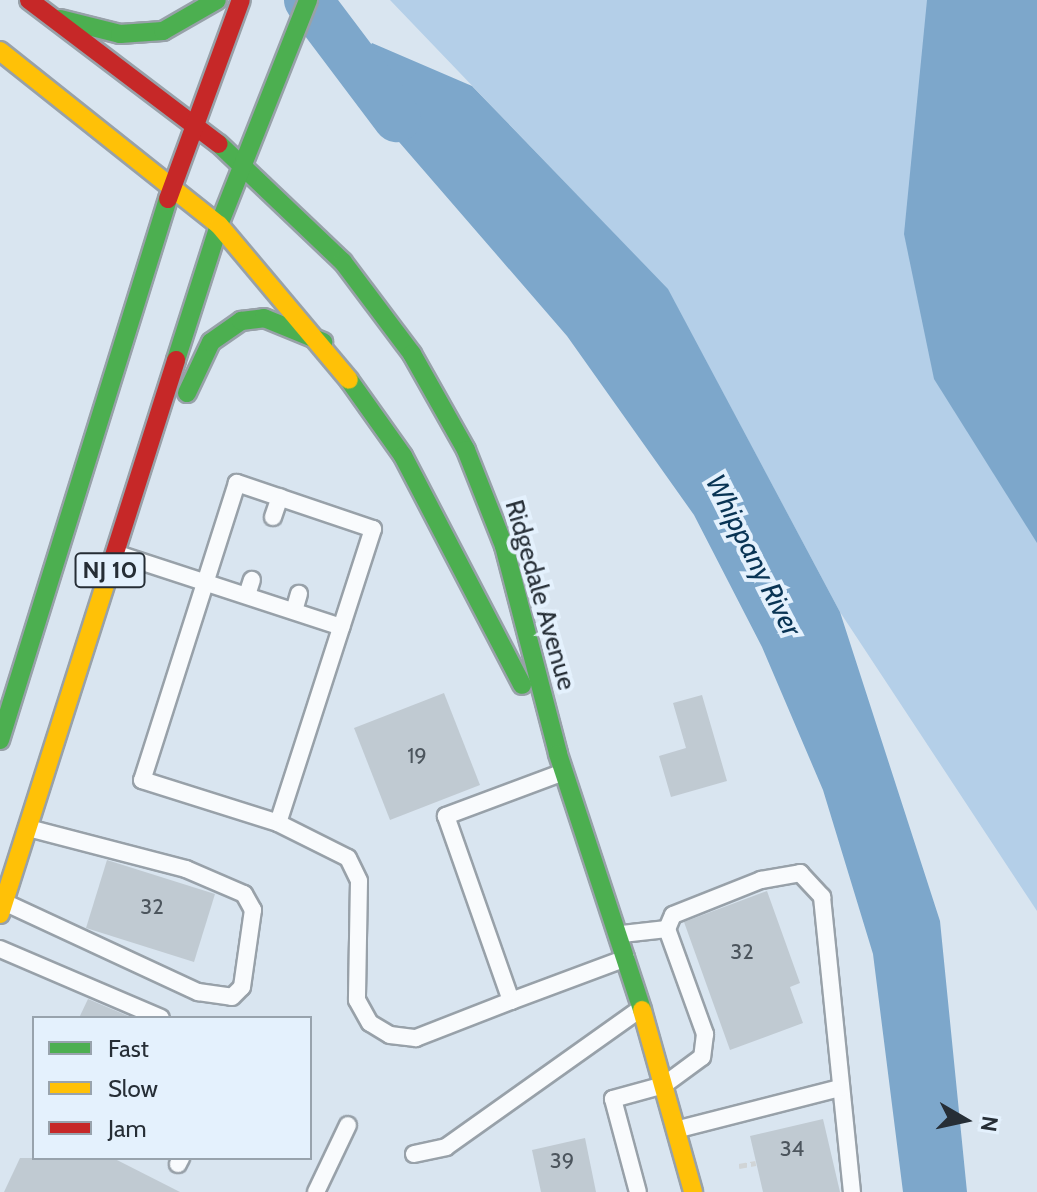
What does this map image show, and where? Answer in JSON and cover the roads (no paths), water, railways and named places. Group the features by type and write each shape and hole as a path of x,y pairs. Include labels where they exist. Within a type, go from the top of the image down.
{"main road":[{"path":"29,0 60,19 120,34 163,31 202,13 217,0"},
{"name":"NJ 10","path":"0,740 6,698 172,185 241,0"},
{"name":"NJ 10","path":"2,908 219,225 265,99 308,0"},
{"name":"Ridgedale Avenue","path":"60,19 242,161 343,262 412,354 466,450 504,546 561,763 621,934 693,1192"},
{"name":"Ridgedale Avenue","path":"0,51 219,225 323,342 403,456 561,763"},
{"path":"145,454 173,422 211,342 241,321 264,318 323,342"}],"lane":[{"path":"278,823 373,529 237,483 142,780 278,823 327,842 348,858 359,881 357,1000 370,1023 390,1035 416,1038 627,957"},
{"path":"273,517 280,497"},
{"path":"320,530 326,514"},
{"path":"115,553 204,582 249,588 294,611 341,627"},
{"path":"294,611 299,594"},
{"path":"511,1001 446,816 561,763"},
{"path":"2,908 198,992 232,997 242,987 253,910 244,894 186,869 29,828"},
{"path":"638,1192 613,1099 664,1085 702,1057 705,1034 667,929 673,915 761,880 800,873 822,897 852,1192"},
{"path":"621,934 667,929"},
{"path":"0,949 156,1016"},
{"path":"414,1154 446,1147 642,1008"},
{"path":"676,1129 840,1088"},
{"path":"316,1192 348,1125"}],"water":[{"path":"927,0 1037,0 1037,543 934,379 904,234"},
{"path":"372,43 472,86 668,289 840,612 940,921 967,1192 903,1192 873,954 823,790 762,647 694,515 567,336 348,83"}],"waterway":[{"name":"Whippany River","path":"308,0 397,118"}]}
